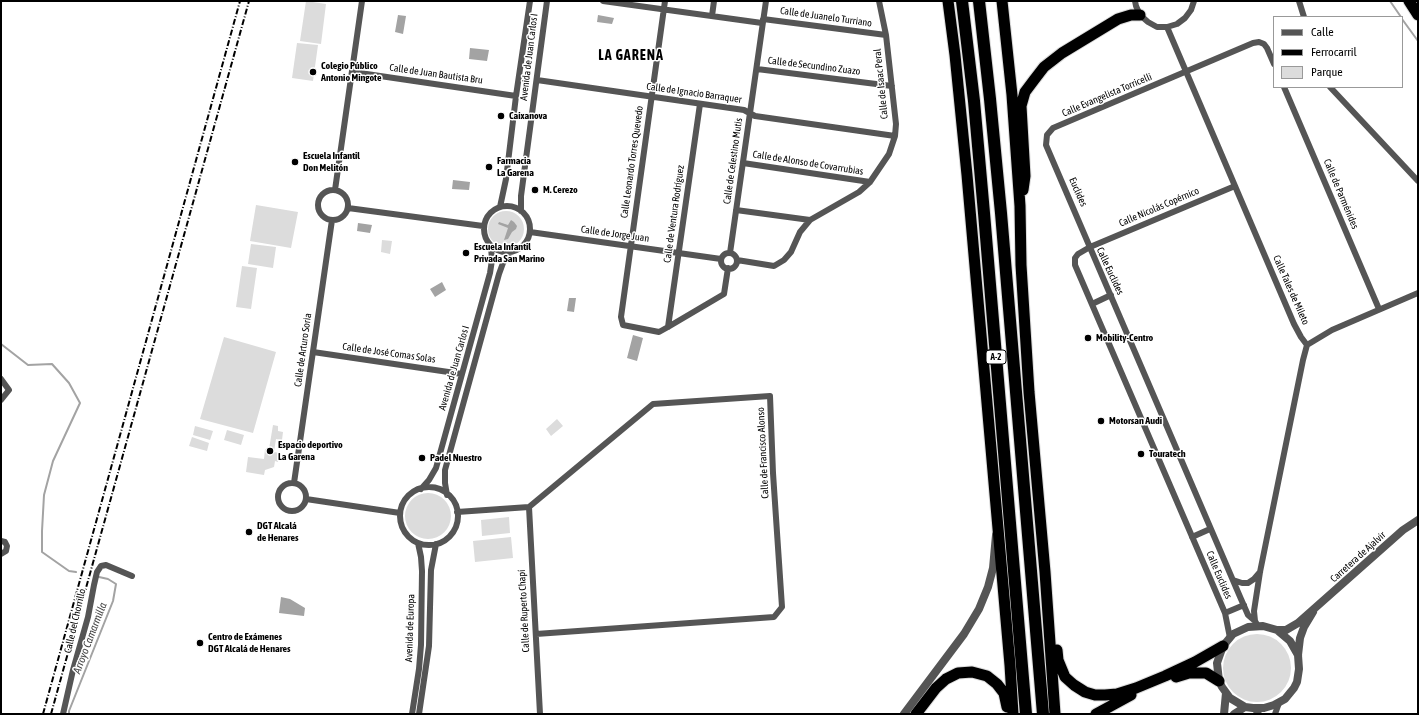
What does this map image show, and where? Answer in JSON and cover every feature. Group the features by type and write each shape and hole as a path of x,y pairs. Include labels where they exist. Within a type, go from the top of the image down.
{"highway":[{"path":"948,1 967,176 1010,664 1013,714"},
{"path":"956,1 963,59 967,176"},
{"name":"A-2","path":"962,1 974,101 1026,714"},
{"name":"A-2","path":"979,1 1000,205 1043,714"},
{"path":"1002,1 1012,95 1020,206 1021,265 1029,392 1056,714"},
{"path":"1409,1 1418,15"},
{"path":"1020,206 1026,176 1021,106 1026,92 1044,67 1062,53 1118,19 1131,15 1140,15"},
{"path":"1045,572 1058,660 1065,677 1085,692 1095,695 1105,695 1117,694 1136,688 1195,662 1226,642"},
{"path":"916,714 936,688 946,679 958,674 972,672 987,676 997,684 1004,693 1009,714"},
{"path":"1096,714 1138,691 1181,675 1189,673 1206,673 1219,681"}],"street":[{"path":"335,190 362,1"},
{"name":"Avenida de Juan Carlos I","path":"500,207 506,180 516,96 530,1"},
{"name":"Avenida de Juan Carlos I","path":"521,211 521,196 547,1"},
{"name":"Calle de Juanelo Turriano","path":"603,1 712,16 886,35"},
{"name":"Calle Leonardo Torres Quevedo","path":"665,1 621,318 623,325 659,332 668,327"},
{"path":"712,16 714,1"},
{"name":"Calle de Celestino Mutis","path":"730,253 766,1"},
{"name":"Calle de Isaac Peral","path":"737,260 774,266 784,260 790,252 800,232 810,220 859,192 870,182 889,154 896,124 886,35 879,1"},
{"path":"1135,1 1140,15 1148,22 1157,26 1168,27 1177,24 1185,18 1191,10 1194,1"},
{"path":"1300,1 1304,16"},
{"name":"Calle Tales de Mileto","path":"1168,27 1294,324 1307,345"},
{"path":"1186,72 1253,43 1259,42 1264,44 1267,48 1273,62"},
{"name":"Calle de Secundino Zuazo","path":"757,69 892,86"},
{"name":"Calle de Juan Bautista Bru","path":"353,72 516,96"},
{"name":"Calle Evangelista Torricelli","path":"1046,144 1047,135 1053,128 1186,72"},
{"name":"Calle de Ignacio Barraquer","path":"536,80 652,98 744,110 763,117 894,136"},
{"name":"Calle de Parménides","path":"1284,88 1379,309"},
{"path":"1331,88 1418,181"},
{"name":"Calle de Ventura Rodríguez","path":"668,327 700,104"},
{"name":"Euclides","path":"1046,144 1090,247"},
{"name":"Calle de Alonso de Covarrubias","path":"743,163 870,182"},
{"name":"Calle Nicolás Copérnico","path":"1090,247 1235,186"},
{"path":"335,190 344,194 348,203 348,208 344,215 340,218 332,220 320,212 319,203 320,199 326,192 335,190"},
{"path":"507,206 514,207 521,211 528,220 530,232 528,239 523,246 510,252 497,251 491,247 486,241 483,226 489,214 500,207 507,206"},
{"path":"348,208 483,226"},
{"path":"736,210 810,220"},
{"name":"Calle de Arturo Soria","path":"294,483 332,220"},
{"name":"Calle de Jorge Juan","path":"530,232 721,259"},
{"name":"Avenida de Juan Carlos I","path":"421,489 429,480 436,468 490,273 492,260 491,247"},
{"name":"Calle Euclides","path":"1226,642 1225,613 1075,265 1075,258 1078,254 1090,247 1244,606 1248,615 1257,624"},
{"name":"Avenida de Juan Carlos I","path":"447,495 445,470 498,274 510,252"},
{"path":"726,253 730,253 735,255 737,260 736,265 732,268 728,268 725,267 721,259 726,253"},
{"path":"668,327 724,294 728,268"},
{"path":"1257,624 1254,611 1260,572 1307,345 1332,330 1418,293"},
{"path":"1092,304 1111,295"},
{"name":"Calle de José Comas Solas","path":"313,352 462,374"},
{"path":"1,379 9,390 1,400"},
{"name":"Calle de Francisco Alonso","path":"529,507 653,404 770,396 773,473 782,607 774,617 536,634"},
{"path":"285,484 299,484 305,491 306,500 301,508 292,511 287,510 280,505 278,500 279,491 285,484"},
{"path":"430,488 439,490 447,495 454,502 457,512 457,521 454,529 447,538 436,544 427,545 418,543 410,538 400,523 400,513 406,498 413,492 430,488"},
{"path":"306,500 400,513"},
{"path":"457,512 529,507"},
{"name":"Calle de Ruperto Chapí","path":"529,507 540,714"},
{"name":"Carretera de Ajalvir","path":"1277,630 1286,630 1298,624 1403,530 1418,520"},
{"path":"904,714 964,634 980,609 993,568 997,525"},
{"path":"1192,537 1210,529"},
{"path":"1,541 5,542 7,548 5,552 1,554"},
{"name":"Avenida de Europa","path":"412,714 419,670 421,645 422,570 418,543"},
{"name":"Avenida de Europa","path":"419,714 429,646 431,570 436,544"},
{"name":"Calle del Chorrillo","path":"63,714 73,670 88,617 97,572 102,566 106,565 132,576"},
{"path":"1233,580 1248,583 1260,572"},
{"path":"1225,613 1244,606"},
{"name":"Carretera de Ajalvir","path":"1298,655 1300,638 1304,627 1313,612"},
{"path":"1234,714 1269,707 1279,703 1290,694 1297,682 1299,669 1298,655 1290,640 1277,630 1257,624 1243,629 1226,642 1217,662 1219,681 1226,693 1235,701 1252,710"},
{"path":"1224,714 1226,693"},
{"path":"1275,714 1279,703"}],"green space":[{"path":"306,1 326,4 321,44 300,41"},
{"path":"297,43 318,45 313,81 292,78"},
{"path":"256,205 298,212 291,248 250,241"},
{"path":"510,211 519,216 523,222 523,236 519,242 510,247 502,247 493,242 489,236 488,225 493,216 499,212"},
{"path":"382,240 392,241 390,254 381,252"},
{"path":"251,244 276,247 273,268 248,264"},
{"path":"242,266 257,268 251,309 236,307"},
{"path":"224,337 276,352 253,433 200,419"},
{"path":"557,419 563,426 551,436 546,429"},
{"name":"Espacio deportivo La Garena","path":"273,425 278,426 278,431 283,432 282,440 276,439 274,452 279,453 278,462 275,461 274,467 265,470 264,475 246,472 248,457 264,459 265,449 269,449"},
{"path":"195,426 213,431 210,440 193,435"},
{"path":"227,430 244,435 241,445 224,440"},
{"path":"192,437 209,443 207,451 189,446"},
{"path":"428,493 441,497 447,503 451,516 447,529 441,535 428,539 415,535 409,529 405,516 409,503 415,497"},
{"path":"509,517 510,533 482,536 481,520"},
{"path":"511,537 513,558 475,562 473,541"},
{"path":"1250,634 1264,634 1276,639 1286,649 1291,661 1291,675 1286,687 1276,697 1264,702 1250,702 1238,697 1228,687 1223,675 1223,661 1228,649 1238,639"}],"shaded area":[{"path":"398,15 406,16 403,34 395,32"},
{"path":"598,15 614,18 612,24 597,22"},
{"path":"470,48 489,50 487,61 469,59"},
{"path":"453,180 470,182 469,190 452,189"},
{"path":"511,220 517,226 516,229 512,232 508,239 504,240 508,228 498,224 499,222 508,225"},
{"path":"358,223 372,225 370,233 357,231"},
{"path":"442,282 446,290 435,297 430,289"},
{"path":"569,298 576,298 574,312 567,311"},
{"path":"633,335 643,338 637,361 627,358"},
{"path":"281,597 290,599 305,608 304,616 279,613"}],"waterway":[{"path":"1390,1 1400,16"},
{"path":"1403,20 1418,41"},
{"path":"1,344 28,365 52,364 69,383 80,403 53,461 44,495 42,531 42,552 69,571 76,572"},
{"name":"Arroyo Camarmilla","path":"69,714 113,601 116,584 108,579 99,577"}],"railway":[{"path":"43,714 240,1"},
{"path":"51,714 249,1"}],"place":[{"name":"Colegio Público Antonio Mingote","path":"313,72"},
{"name":"Caixanova","path":"501,116"},
{"name":"Escuela Infantil Don Melitón","path":"295,162"},
{"name":"Farmacia La Garena","path":"489,167"},
{"name":"M. Cerezo","path":"535,190"},
{"name":"Escuela Infantil Privada San Marino","path":"466,253"},
{"name":"Mobility-Centro","path":"1088,338"},
{"name":"Motorsan Audi","path":"1101,421"},
{"name":"Espacio deportivo La Garena","path":"270,451"},
{"name":"Touratech","path":"1141,454"},
{"name":"Padel Nuestro","path":"422,458"},
{"name":"DGT Alcalá de Henares","path":"249,532"},
{"name":"Centro de Exámenes DGT Alcalá de Henares","path":"200,643"}],"district":[{"name":"LA GARENA","path":"631,56"}]}
